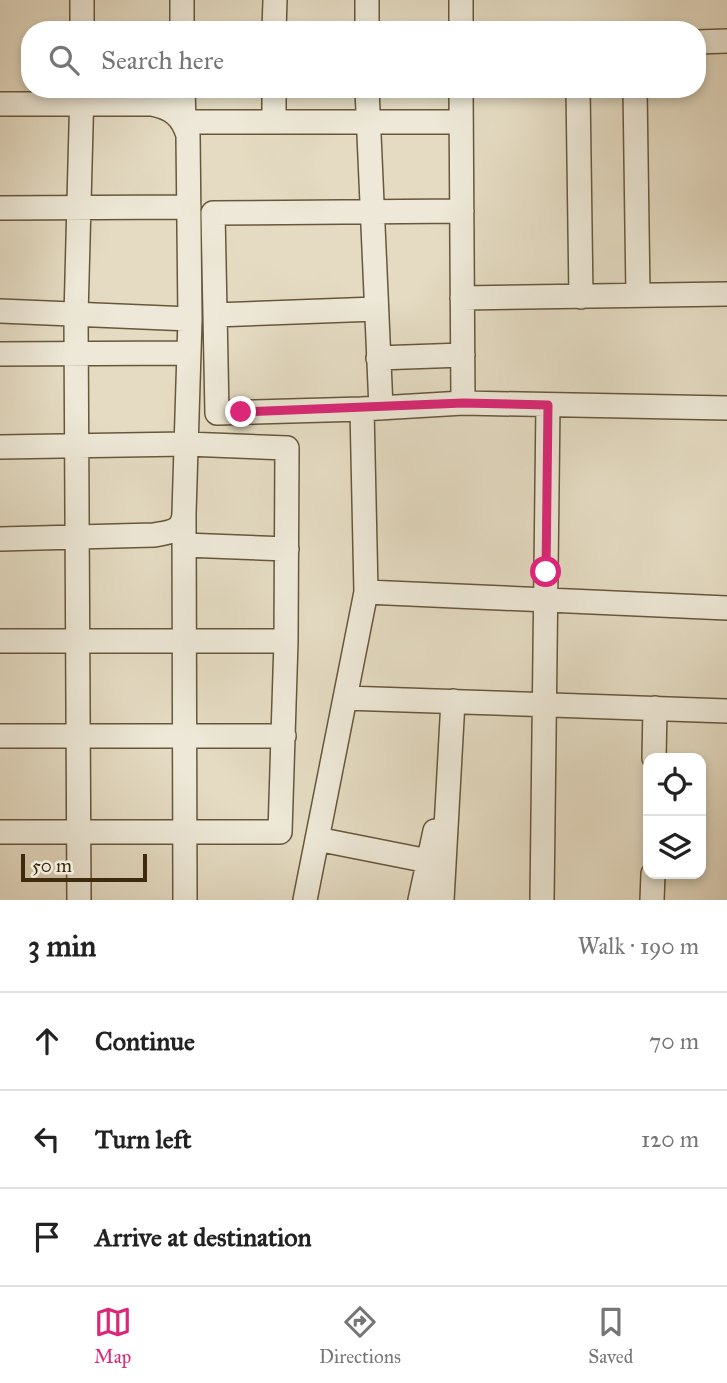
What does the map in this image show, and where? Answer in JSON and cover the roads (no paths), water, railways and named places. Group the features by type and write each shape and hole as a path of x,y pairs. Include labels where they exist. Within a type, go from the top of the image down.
{"street":[{"path":"82,0 82,21"},
{"path":"182,0 182,21"},
{"path":"274,21 275,0"},
{"path":"367,0 367,21"},
{"path":"461,0 461,21"},
{"path":"706,42 727,41"},
{"path":"0,104 62,98"},
{"path":"79,900 76,316 82,98"},
{"path":"97,98 166,107 184,122 461,122"},
{"path":"183,98 184,122 188,135 190,319 184,513 185,900"},
{"path":"274,98 274,122"},
{"path":"305,900 366,593 371,409 378,358 367,98"},
{"path":"461,98 463,403"},
{"path":"578,98 581,297"},
{"path":"635,98 638,295"},
{"path":"0,208 189,207"},
{"path":"462,211 213,214 216,413 371,409 463,403 727,408"},
{"path":"463,298 727,294"},
{"path":"215,315 376,309"},
{"path":"0,311 190,319"},
{"path":"0,354 189,353"},
{"path":"378,358 463,355"},
{"path":"542,900 548,405"},
{"path":"0,447 186,444 287,448 286,641 280,832 0,832"},
{"path":"0,539 174,532 183,523 184,513"},
{"path":"184,545 287,549"},
{"path":"366,593 727,608"},
{"path":"0,641 286,641"},
{"path":"345,698 727,710"},
{"path":"442,900 453,701"},
{"path":"654,753 655,708"},
{"path":"0,736 284,736"},
{"path":"420,900 450,759"},
{"path":"317,839 428,861"},
{"path":"652,900 653,879"}]}
